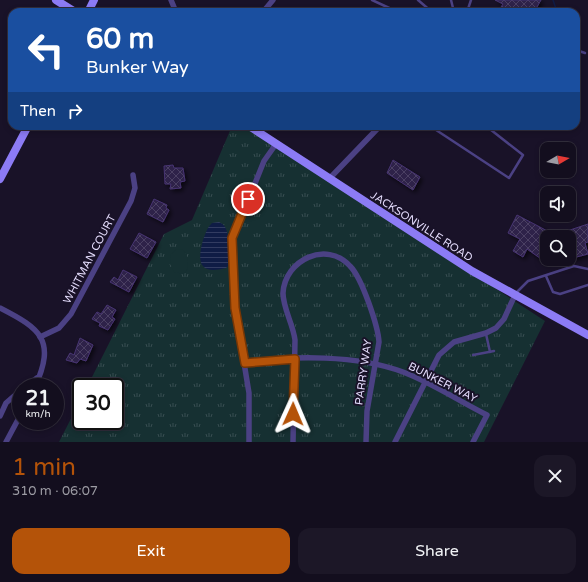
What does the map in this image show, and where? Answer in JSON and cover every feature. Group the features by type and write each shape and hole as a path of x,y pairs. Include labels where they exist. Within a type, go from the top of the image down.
{"main road":[{"path":"56,0 69,8"},
{"path":"0,179 26,130"},
{"name":"JACKSONVILLE ROAD","path":"254,130 460,264 587,333"}],"street":[{"path":"266,8 273,0"},
{"path":"329,179 376,130"},
{"path":"249,442 249,393 235,308 232,238 264,161 276,144"},
{"name":"WHITMAN COURT","path":"40,337 59,328 71,314 131,201 135,188 133,176"},
{"name":"PARRY WAY","path":"293,442 295,359 294,331 285,304 284,286 288,276 297,264 307,258 323,254 331,255 345,261 357,276 378,332 379,342 367,411 366,442"},
{"path":"395,442 439,355 454,342 486,333 496,328 504,319 515,295"},
{"path":"0,308 28,323 40,337 45,357 39,377"},
{"name":"BUNKER WAY","path":"245,363 295,359 342,360 375,365 403,372 487,415 473,442"},
{"path":"0,416 6,403 12,398"},
{"path":"6,442 12,430"}],"lane":[{"path":"372,0 389,8"},
{"path":"418,0 427,8"},
{"path":"580,52 585,54"},
{"path":"436,130 509,178 523,155 491,130"},
{"path":"515,295 528,281 574,266 588,269"},
{"path":"546,276 553,292 560,294 588,285"},
{"path":"486,333 490,352"},
{"path":"473,355 494,351"}],"green space":[{"path":"230,130 254,130 545,321 484,442 59,442 72,417 72,430 124,430 124,378 92,378 164,234 192,220"},
{"path":"177,249 183,250 187,255 188,268 184,274 174,272 170,264 171,254"}],"water":[{"path":"219,222 226,229 228,235 228,266 217,270 210,270 202,265 200,255 201,248 208,227 212,223"}],"building":[{"path":"495,0 541,0 536,8 500,8 503,4"},
{"path":"393,160 420,177 413,190 387,173"},
{"path":"173,165 174,168 183,168 185,181 180,182 181,188 170,189 171,184 165,184 164,166"},
{"path":"154,199 167,205 166,208 169,210 163,222 147,214"},
{"path":"517,215 546,230 540,230 540,258 527,249 523,257 513,251 520,239 508,233"},
{"path":"588,224 588,242 585,243 588,254 576,257 576,230 570,230"},
{"path":"139,233 156,242 147,258 130,249"},
{"path":"123,270 137,277 129,292 110,282 114,277 118,280"},
{"path":"107,305 116,310 112,317 115,319 108,330 99,326 100,323 92,319 97,312 101,314"},
{"path":"80,338 93,345 86,361 80,359 77,363 66,360 70,353 74,355"}],"waterway":[{"path":"553,0 556,8"}],"route":[{"path":"248,199 232,238 235,308 245,363 276,359 295,359 293,414"}]}
